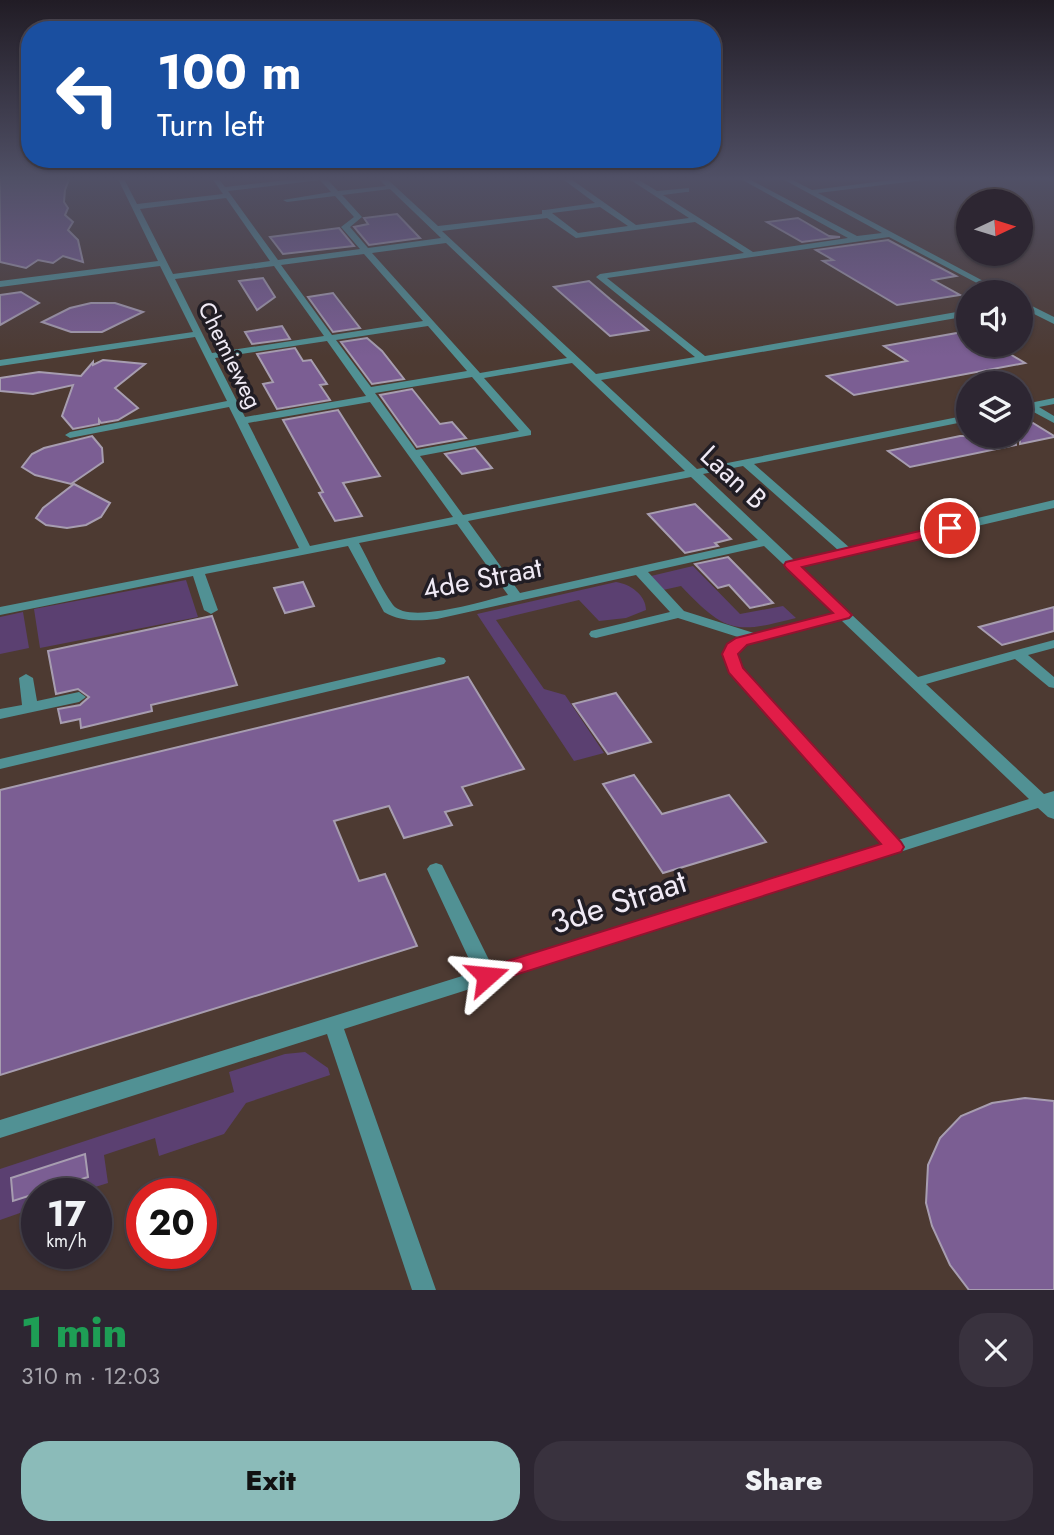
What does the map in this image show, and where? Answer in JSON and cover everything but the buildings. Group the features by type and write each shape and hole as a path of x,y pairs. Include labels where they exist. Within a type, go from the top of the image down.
{"lane":[{"name":"Chemieweg","path":"150,237 306,550"},
{"path":"257,237 517,598"},
{"path":"354,237 527,433 413,454"},
{"name":"Laan B","path":"445,237 915,682 1050,804"},
{"path":"725,237 752,255"},
{"path":"703,359 600,277 868,237"},
{"path":"896,237 977,280"},
{"path":"170,277 448,240"},
{"path":"0,284 163,263"},
{"path":"1033,310 1054,321"},
{"path":"593,378 956,315"},
{"path":"209,356 430,323"},
{"path":"0,363 198,334"},
{"path":"241,421 370,394 574,360"},
{"path":"1033,405 1054,401"},
{"path":"70,435 233,403"},
{"path":"1033,411 1054,421"},
{"path":"0,611 956,420"},
{"path":"745,463 846,552"},
{"path":"791,565 1054,504"},
{"name":"4de Straat","path":"352,541 389,609 397,615 437,615 766,542"},
{"path":"639,570 680,614 755,638"},
{"path":"198,572 212,610"},
{"path":"596,634 680,614"},
{"path":"844,615 755,638 733,647 731,661 735,670 895,847"},
{"path":"915,682 1054,644"},
{"path":"1018,654 1054,684"},
{"path":"0,764 439,661"},
{"path":"26,678 30,708"},
{"path":"0,714 79,696"},
{"name":"3de Straat","path":"0,1129 895,847 1050,804"},
{"path":"436,869 487,976"},
{"path":"333,1024 424,1290"}],"shaded area":[{"path":"0,237 956,237 956,266 1033,266 1033,237 1054,237 1054,1290 0,1290"},
{"path":"693,566 740,614 783,606 796,618 758,626 732,626 709,613 681,586 663,590 651,576"},
{"path":"186,580 198,617 40,648 34,609"},
{"path":"616,582 636,591 646,610 626,618 599,621 579,600 496,620 544,689 565,695 604,753 574,761 477,614"},
{"path":"23,612 29,648 0,654 0,617"},
{"path":"305,1052 328,1068 330,1075 246,1103 224,1134 159,1156 155,1138 104,1155 107,1178 21,1178 21,1213 0,1220 0,1169 234,1092 229,1072 285,1054"}],"route":[{"path":"487,976 895,847 735,670 730,654 733,647 741,642 844,615 791,565 950,528"}]}
